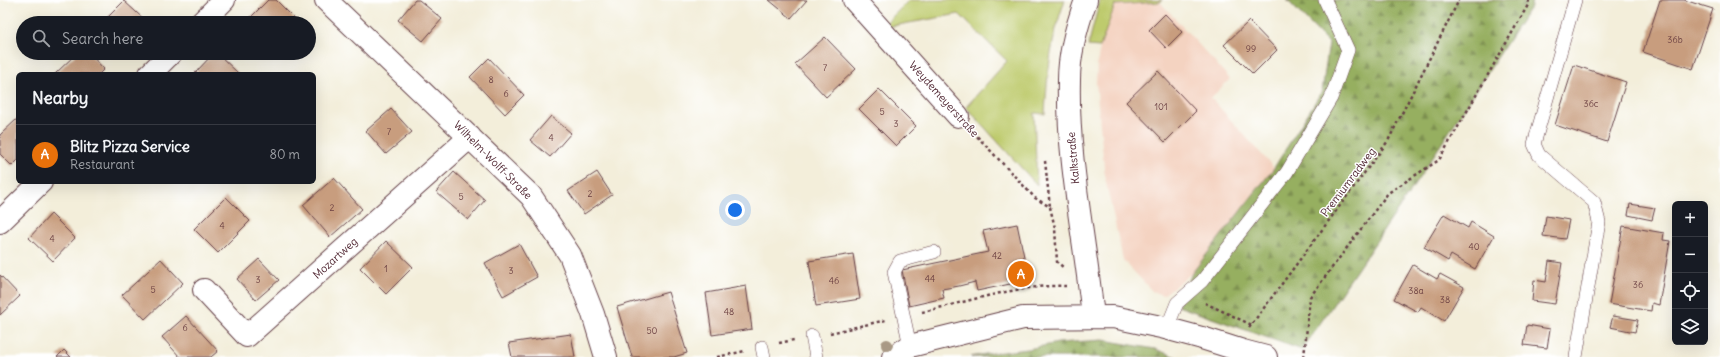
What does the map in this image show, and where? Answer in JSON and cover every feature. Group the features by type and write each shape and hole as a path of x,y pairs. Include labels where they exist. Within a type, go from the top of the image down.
{"street":[{"path":"208,16 224,0"},
{"name":"Wilhelm-Wolff-Straße","path":"326,0 531,196 570,255 593,314 606,357"},
{"name":"Weydemeyerstraße","path":"854,0 958,116"},
{"name":"Kalkstraße","path":"1086,0 1078,23 1069,80 1070,147 1093,316"},
{"path":"152,72 164,60"},
{"name":"Mozartweg","path":"204,290 247,336 470,137"},
{"path":"0,222 39,184"},
{"path":"901,352 1023,318 1093,316 1113,317 1167,328 1266,357"}],"lane":[{"path":"1167,328 1177,303 1202,282 1287,172 1331,98 1348,50 1325,0"},
{"path":"1575,0 1534,144 1539,155 1594,202 1599,222 1576,357"},
{"path":"901,352 904,316 894,272 900,261 934,252"},
{"path":"812,336 816,357"}],"path":[{"name":"Premiumradweg","path":"1248,330 1388,141 1459,0"},
{"path":"1304,357 1310,297 1388,193 1439,160 1524,12 1529,0"},
{"name":"Weydemeyerstraße","path":"958,116 1035,198"},
{"path":"1045,161 1050,207"},
{"path":"904,316 1022,289 1046,285 1090,288"},
{"path":"1187,295 1252,324"}],"shaded area":[{"path":"1160,2 1230,79 1211,98 1274,168 1192,273 1163,295 1153,292 1123,260 1105,178 1096,82 1100,47 1115,5"}],"green space":[{"path":"909,0 1065,0 1056,28 1050,56 1045,114 1034,113 1037,185 966,107 1007,61 959,14 881,28"},
{"path":"1100,0 1163,0 1160,2 1115,5 1100,47 1088,46"},
{"path":"1287,0 1532,0 1531,6 1408,195 1302,350 1178,306 1192,273 1274,168 1322,91 1329,43"},
{"path":"1103,340 1155,349 1176,357 971,357 1058,343"}],"building":[{"path":"268,0 276,0 292,16 252,16"},
{"path":"415,0 419,0 442,19 423,41 398,20"},
{"path":"769,0 807,0 791,18"},
{"path":"1660,0 1684,0 1713,9 1693,69 1643,52"},
{"path":"124,1 140,16 109,16"},
{"path":"1165,14 1182,32 1166,48 1149,30"},
{"path":"1249,21 1277,50 1253,74 1224,45"},
{"path":"825,37 856,69 826,97 795,64"},
{"path":"489,58 524,95 505,114 470,77"},
{"path":"70,60 96,60 104,69 101,72 57,72"},
{"path":"207,60 224,60 237,72 196,72"},
{"path":"1574,65 1626,82 1607,142 1555,125"},
{"path":"1158,71 1196,111 1165,142 1126,102"},
{"path":"879,89 916,126 896,146 859,109"},
{"path":"391,109 412,132 386,154 366,131"},
{"path":"551,116 571,133 550,157 530,140"},
{"path":"16,120 16,162 12,166 0,154 0,135"},
{"path":"454,172 485,200 468,220 436,192"},
{"path":"597,172 612,195 584,214 568,191"},
{"path":"334,178 362,209 330,237 303,205"},
{"path":"226,197 250,221 218,253 194,229"},
{"path":"1630,204 1655,208 1652,220 1628,215"},
{"path":"51,214 75,238 53,261 29,238"},
{"path":"1444,214 1468,228 1471,222 1494,236 1475,269 1451,255 1448,261 1424,247"},
{"path":"1546,216 1569,220 1565,239 1543,236"},
{"path":"1017,224 1029,280 977,291 975,282 942,289 944,298 909,306 902,270 988,252 983,231"},
{"path":"1623,226 1664,233 1663,240 1670,241 1659,305 1652,303 1651,311 1609,304"},
{"path":"386,241 413,267 386,294 360,268"},
{"path":"519,244 537,277 503,296 485,263"},
{"path":"853,254 860,299 816,306 809,261"},
{"path":"161,259 183,283 145,319 122,295"},
{"path":"259,259 279,280 256,300 237,279"},
{"path":"1549,261 1562,263 1555,304 1532,301 1534,280 1546,282"},
{"path":"1413,265 1437,279 1440,274 1464,287 1444,321 1421,307 1418,312 1394,299"},
{"path":"0,275 20,296 0,315"},
{"path":"746,286 752,329 712,335 706,293"},
{"path":"668,292 687,353 674,357 632,357 617,307"},
{"path":"186,316 218,351 211,357 180,357 162,337"},
{"path":"1613,316 1638,320 1635,332 1610,327"},
{"path":"1527,325 1550,329 1547,348 1524,345"},
{"path":"571,334 575,357 512,357 509,343"},
{"path":"64,350 71,357 57,357"}],"place":[{"name":"Blitz Pizza Service","path":"1021,274"}]}
